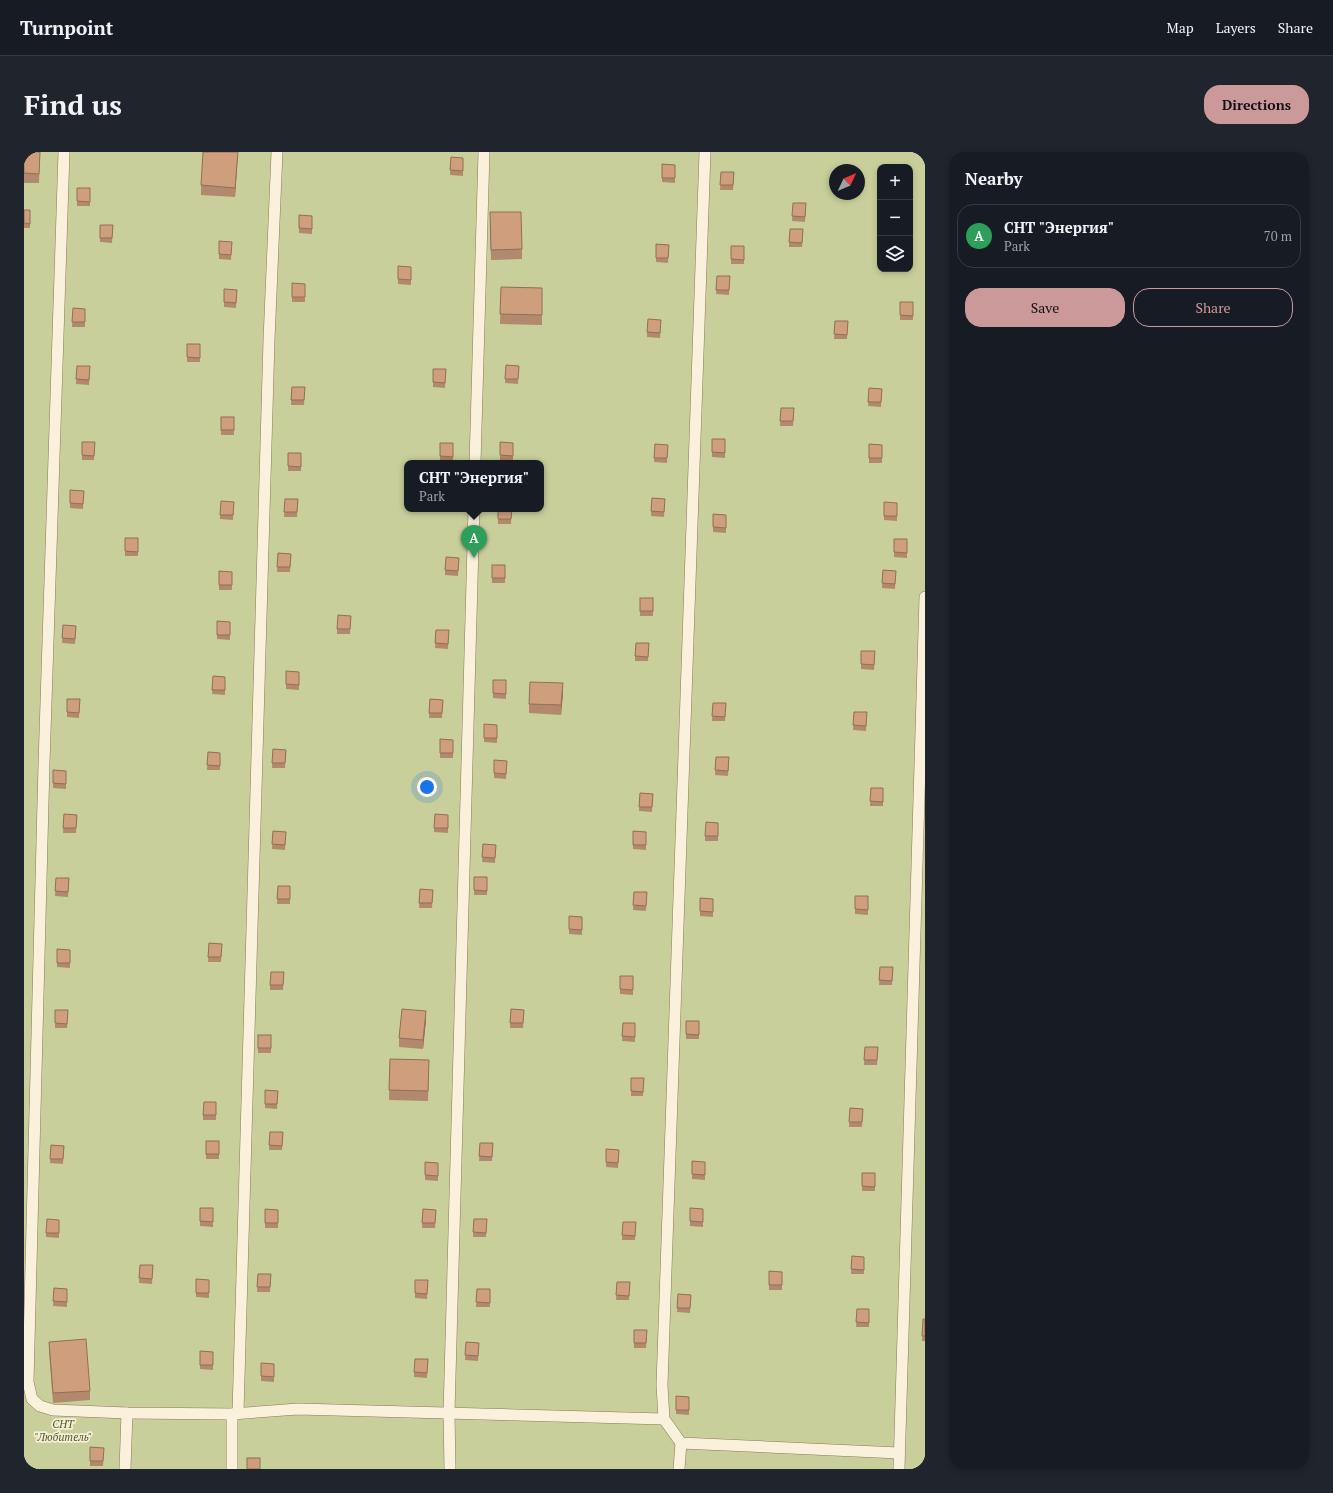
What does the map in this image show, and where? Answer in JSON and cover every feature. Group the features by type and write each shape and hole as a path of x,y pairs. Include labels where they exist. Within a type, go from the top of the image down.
{"lane":[{"path":"64,152 44,764 28,1382 32,1399 40,1406 52,1410 127,1413 235,1413 298,1409 664,1419"},
{"path":"232,1469 269,340 277,152"},
{"path":"475,460 484,152"},
{"path":"679,1469 681,1443 664,1419 663,1377 704,152"},
{"path":"450,1469 449,1413 474,512"},
{"path":"899,1469 922,788 925,597"},
{"path":"125,1469 127,1413"},
{"path":"681,1443 899,1453"}],"green space":[{"name":"СНТ \"Любитель\"","path":"24,152 925,152 925,1469 24,1469"}],"building":[{"path":"24,152 40,152 39,174 24,173"},
{"path":"203,152 238,152 235,188 201,185"},
{"path":"451,157 463,158 463,171 450,170"},
{"path":"662,164 675,165 675,178 662,178"},
{"path":"721,172 734,172 733,185 720,185"},
{"path":"77,188 90,188 90,202 77,201"},
{"path":"793,203 806,203 805,217 792,216"},
{"path":"24,210 30,210 30,224 24,223"},
{"path":"490,212 521,212 522,249 491,250"},
{"path":"299,215 312,216 312,229 299,228"},
{"path":"100,225 113,225 112,238 100,238"},
{"path":"790,229 803,229 802,243 789,242"},
{"path":"219,241 232,242 231,255 219,254"},
{"path":"656,244 669,245 668,258 656,258"},
{"path":"731,246 744,246 744,260 731,259"},
{"path":"398,266 411,267 411,280 398,279"},
{"path":"717,276 730,276 729,290 716,290"},
{"path":"292,283 305,284 305,297 292,297"},
{"path":"501,287 542,288 542,315 500,314"},
{"path":"224,289 237,290 236,303 224,302"},
{"path":"900,302 913,302 913,316 900,315"},
{"path":"73,308 85,309 85,322 72,322"},
{"path":"648,319 661,320 660,333 647,332"},
{"path":"835,321 848,321 847,335 834,334"},
{"path":"187,344 200,344 200,358 187,357"},
{"path":"506,365 519,366 518,379 505,379"},
{"path":"77,366 90,366 89,380 76,379"},
{"path":"433,369 446,369 445,383 433,382"},
{"path":"292,387 305,387 304,400 291,400"},
{"path":"869,388 882,389 881,402 868,402"},
{"path":"781,408 794,408 793,421 780,421"},
{"path":"221,417 234,417 234,430 221,430"},
{"path":"712,439 725,439 725,453 712,452"},
{"path":"82,442 95,442 94,456 82,455"},
{"path":"500,442 513,443 513,456 500,455"},
{"path":"440,443 453,443 453,457 440,456"},
{"path":"655,444 668,445 667,458 654,458"},
{"path":"869,444 882,445 882,458 869,458"},
{"path":"288,453 301,453 301,467 288,466"},
{"path":"70,490 84,491 83,504 70,503"},
{"path":"652,498 665,499 664,512 651,511"},
{"path":"285,499 298,499 297,512 284,512"},
{"path":"221,501 234,502 233,515 220,515"},
{"path":"884,502 897,503 897,516 884,516"},
{"path":"498,512 512,512 511,519 498,519"},
{"path":"713,514 726,515 726,528 713,527"},
{"path":"125,538 138,538 138,552 125,551"},
{"path":"894,539 907,539 907,553 894,552"},
{"path":"278,553 291,554 290,567 277,567"},
{"path":"446,557 459,558 458,571 445,570"},
{"path":"492,565 505,565 505,578 492,578"},
{"path":"883,570 896,571 895,584 882,583"},
{"path":"219,571 232,572 232,585 219,585"},
{"path":"640,598 653,598 653,611 640,611"},
{"path":"338,615 351,616 350,629 337,629"},
{"path":"217,621 230,622 230,635 217,635"},
{"path":"63,625 76,626 75,639 62,638"},
{"path":"436,630 449,630 448,644 435,643"},
{"path":"636,643 649,643 648,657 635,656"},
{"path":"861,651 875,651 874,665 861,664"},
{"path":"286,671 299,672 299,685 286,684"},
{"path":"213,676 225,677 225,690 212,690"},
{"path":"493,680 506,680 506,694 493,693"},
{"path":"530,682 563,683 561,705 529,704"},
{"path":"67,699 80,699 79,713 67,712"},
{"path":"430,699 443,700 442,713 429,713"},
{"path":"713,703 726,703 725,717 712,716"},
{"path":"854,712 867,712 866,726 853,725"},
{"path":"484,724 497,725 497,738 484,738"},
{"path":"440,739 453,740 453,753 440,753"},
{"path":"273,749 286,750 285,763 272,763"},
{"path":"208,752 220,753 220,766 207,765"},
{"path":"716,757 729,757 728,771 715,770"},
{"path":"494,760 507,761 506,774 494,773"},
{"path":"53,770 66,771 66,784 53,783"},
{"path":"871,788 883,788 883,802 870,801"},
{"path":"640,793 653,794 652,807 639,807"},
{"path":"64,814 77,815 76,828 63,828"},
{"path":"435,814 448,815 448,828 434,828"},
{"path":"706,822 718,823 718,836 705,836"},
{"path":"273,831 286,832 285,845 272,844"},
{"path":"633,831 646,832 646,845 633,845"},
{"path":"483,844 496,845 495,858 482,857"},
{"path":"474,877 487,877 487,891 474,890"},
{"path":"56,878 69,878 68,892 55,891"},
{"path":"278,886 290,886 290,899 277,899"},
{"path":"420,889 433,890 432,903 419,903"},
{"path":"634,892 647,892 646,906 633,905"},
{"path":"855,896 868,896 868,910 855,909"},
{"path":"700,898 713,899 713,912 700,911"},
{"path":"569,916 582,917 582,930 569,929"},
{"path":"209,943 222,944 221,957 208,957"},
{"path":"57,949 70,950 70,963 57,963"},
{"path":"880,967 893,967 892,981 879,980"},
{"path":"271,972 284,972 283,985 270,985"},
{"path":"620,976 633,976 633,990 620,989"},
{"path":"402,1009 426,1011 423,1040 399,1038"},
{"path":"511,1009 524,1010 523,1023 510,1023"},
{"path":"55,1010 68,1010 67,1024 55,1023"},
{"path":"686,1021 699,1021 699,1035 686,1034"},
{"path":"623,1023 635,1023 635,1037 622,1036"},
{"path":"258,1035 271,1035 271,1048 258,1048"},
{"path":"865,1047 878,1047 877,1060 864,1060"},
{"path":"390,1059 429,1060 428,1091 389,1090"},
{"path":"631,1078 644,1078 643,1092 631,1091"},
{"path":"265,1090 278,1091 277,1104 265,1104"},
{"path":"204,1102 216,1102 216,1115 203,1115"},
{"path":"850,1108 863,1109 862,1122 849,1122"},
{"path":"270,1132 283,1132 282,1146 269,1145"},
{"path":"206,1141 219,1141 219,1154 206,1154"},
{"path":"480,1143 493,1143 492,1157 479,1156"},
{"path":"51,1145 64,1146 63,1159 50,1159"},
{"path":"606,1149 619,1150 618,1163 606,1162"},
{"path":"692,1161 705,1162 705,1175 692,1174"},
{"path":"425,1162 438,1163 438,1176 425,1175"},
{"path":"862,1173 875,1173 875,1187 862,1186"},
{"path":"200,1208 213,1208 213,1222 200,1221"},
{"path":"690,1208 703,1209 703,1222 690,1221"},
{"path":"265,1209 278,1210 278,1223 265,1223"},
{"path":"423,1209 436,1210 435,1223 422,1223"},
{"path":"47,1219 59,1220 59,1233 46,1233"},
{"path":"474,1219 487,1219 486,1233 473,1232"},
{"path":"623,1222 636,1222 635,1236 622,1235"},
{"path":"852,1256 864,1257 864,1270 851,1269"},
{"path":"140,1265 153,1265 152,1279 139,1278"},
{"path":"769,1271 782,1272 782,1285 769,1285"},
{"path":"258,1274 271,1274 270,1287 257,1287"},
{"path":"196,1279 209,1280 209,1293 196,1293"},
{"path":"415,1280 428,1280 427,1294 415,1293"},
{"path":"617,1282 630,1282 629,1296 616,1295"},
{"path":"54,1288 67,1289 67,1302 53,1301"},
{"path":"477,1289 490,1289 490,1303 476,1302"},
{"path":"678,1294 691,1295 690,1308 677,1308"},
{"path":"857,1309 869,1309 869,1323 856,1322"},
{"path":"923,1319 925,1319 925,1336 922,1336"},
{"path":"634,1330 647,1330 646,1343 634,1343"},
{"path":"86,1339 90,1391 53,1393 49,1342"},
{"path":"466,1342 479,1343 478,1356 465,1355"},
{"path":"200,1351 213,1352 213,1365 200,1365"},
{"path":"415,1359 428,1359 427,1373 414,1372"},
{"path":"261,1363 274,1364 274,1377 261,1376"},
{"path":"676,1396 689,1397 689,1410 676,1410"},
{"path":"90,1447 104,1448 103,1461 90,1461"},
{"path":"247,1458 260,1458 260,1469 247,1469"}],"place":[{"name":"СНТ \"Энергия\"","path":"474,558"}]}
